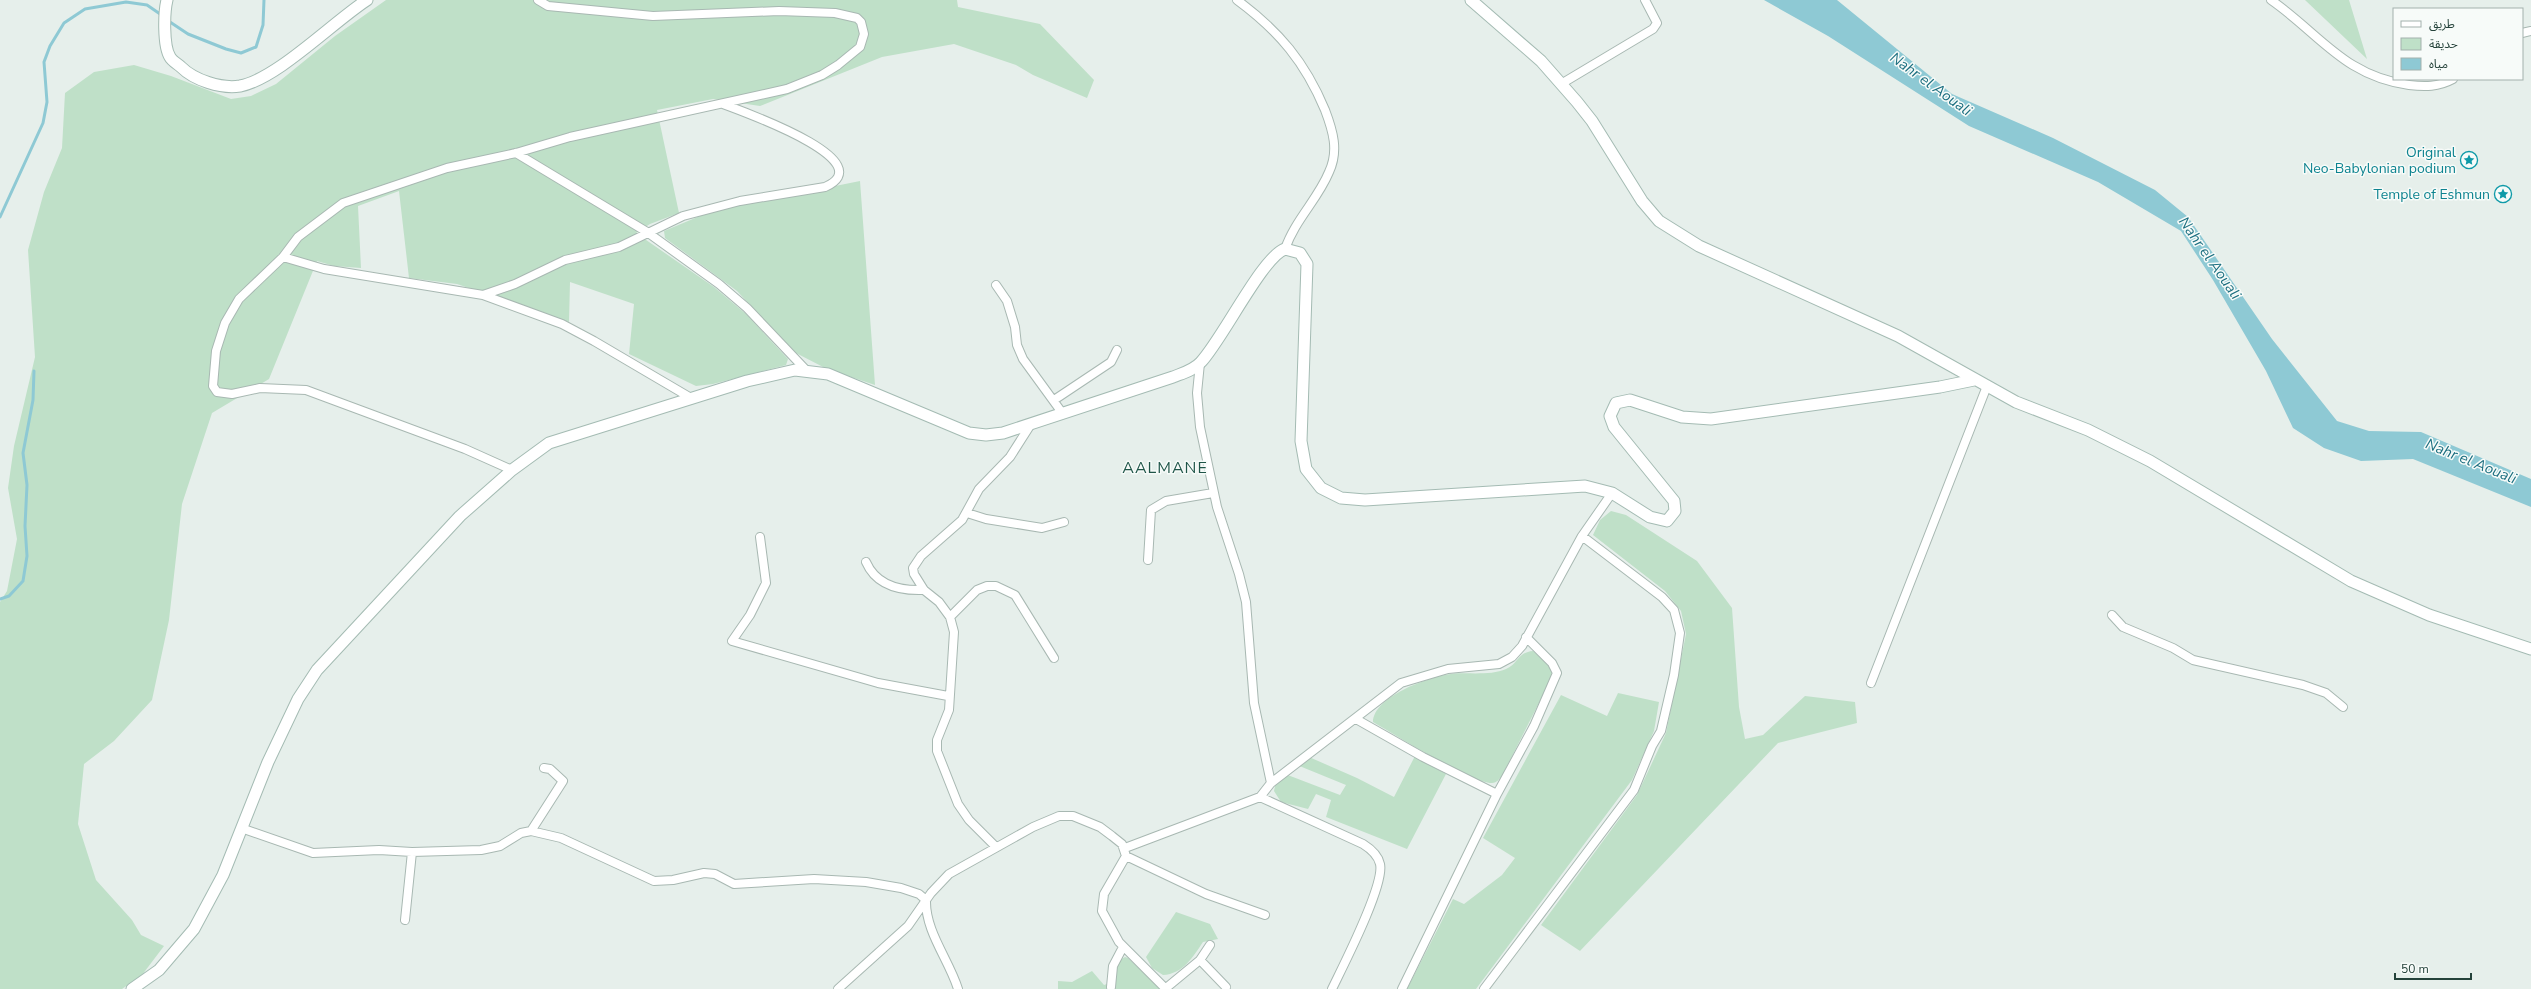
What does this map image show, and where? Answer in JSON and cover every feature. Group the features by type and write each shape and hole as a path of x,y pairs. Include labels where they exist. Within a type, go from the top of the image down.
{"street":[{"path":"167,0 165,19 166,40 170,57 187,73 220,85 239,86 268,74 348,12 368,0"},
{"path":"512,470 465,449 306,390 260,388 232,394 217,392 213,386 216,351 225,323 240,299 283,257 298,237 343,204 447,168 516,153 570,137 787,89 822,75 860,47 864,34 861,22 850,16 808,11 653,16 548,6 538,0"},
{"path":"138,987 159,970 194,929 223,875 268,762 291,714 317,670 454,522 512,470 549,443 767,375 805,370 844,380 969,433 994,435 1063,414 1173,377 1200,363 1271,260 1285,249 1294,229 1330,172 1334,141 1316,89 1306,72 1286,44 1258,16 1237,0"},
{"path":"1471,0 1540,61 1561,84 1592,121 1625,175 1660,221 1708,251 1898,336 1974,380 2016,402 2088,430 2150,461 2351,581 2428,615 2531,649"},
{"path":"1561,84 1653,29 1657,23 1645,0"},
{"path":"2271,0 2334,53 2368,75 2417,86 2434,86 2450,80"},
{"path":"483,295 515,284 565,260 619,247 647,232 683,216 709,208 825,187 834,183 839,177 840,170 837,163 822,150 773,123 722,104"},
{"path":"516,153 647,232 735,297 805,370"},
{"path":"1285,249 1300,253 1307,264 1301,441 1306,469 1321,488 1334,496 1356,500 1577,486 1593,487 1612,493 1655,519 1666,520 1675,511 1672,496 1611,421 1613,406 1620,401 1636,401 1682,417 1711,419 1940,387 1974,380"},
{"path":"283,257 324,269 483,295 562,324 691,398"},
{"path":"996,285 1007,301 1015,326 1017,345 1024,359 1063,414"},
{"path":"1054,400 1111,362 1117,350"},
{"path":"1200,363 1198,414 1214,493 1246,602 1254,702 1271,784"},
{"path":"1871,683 1987,386"},
{"path":"996,847 969,820 958,804 937,751 937,740 949,710 948,696 955,643 950,617 939,602 924,590 914,574 916,563 967,513 979,489 1010,457 1031,424"},
{"path":"1148,560 1151,510 1166,501 1214,493"},
{"path":"1125,848 1260,797 1271,784 1356,719 1393,688 1411,678 1448,669 1493,666 1506,662 1517,652 1582,536 1612,493"},
{"path":"967,513 986,519 1042,528 1064,522"},
{"path":"1484,989 1634,790 1652,746 1661,731 1672,682 1680,633 1674,610 1662,597 1582,536"},
{"path":"760,537 766,583 750,615 732,641 878,683 948,696"},
{"path":"866,562 870,570 880,581 909,591 924,590"},
{"path":"950,617 977,590 987,586 996,586 1015,595 1054,658"},
{"path":"2112,615 2122,627 2173,648 2194,660 2303,685 2326,693 2343,706"},
{"path":"1402,989 1497,794 1534,726 1557,673 1555,666 1526,637"},
{"path":"1356,719 1423,757 1497,794"},
{"path":"241,828 313,853 379,850 412,852 488,849 531,831 563,781 550,769 544,768"},
{"path":"1260,797 1363,844 1376,855 1380,864 1379,885 1332,989"},
{"path":"838,989 908,926 926,900 949,874 1046,821 1070,815 1100,827 1125,848 1126,856 1104,894 1102,907 1108,925 1123,947 1166,988 1200,960 1210,945"},
{"path":"531,831 561,838 654,881 674,880 704,873 715,874 734,884 814,879 866,882 906,889 919,894 926,900 928,919 954,973 958,989"},
{"path":"405,920 412,852"},
{"path":"1126,856 1206,894 1265,915"},
{"path":"1111,987 1113,966 1123,947"},
{"path":"1200,960 1226,987"}],"green space":[{"path":"386,0 957,0 958,7 1040,24 1094,80 1087,98 1033,75 1016,65 954,44 882,57 760,106 713,99 657,110 679,213 650,224 636,233 714,287 746,314 788,359 786,365 713,384 696,386 629,354 634,304 570,282 569,322 457,284 409,278 399,191 358,206 361,268 334,266 317,261 269,379 212,413 182,504 169,620 152,700 114,741 84,764 78,824 96,880 132,920 141,935 164,946 142,975 122,989 0,989 0,602 7,591 17,539 8,488 14,446 35,357 28,250 44,192 62,148 65,93 94,72 134,65 171,76 231,99 251,96 276,84 335,36"},
{"path":"2305,0 2349,0 2367,59"},
{"path":"860,181 875,385 827,369 794,352 737,291 665,238 664,231 712,211"},
{"path":"1611,511 1626,515 1697,561 1732,608 1739,707 1745,739 1763,735 1805,696 1855,702 1857,723 1778,743 1580,951 1541,925 1637,795 1666,733 1686,634 1681,611 1665,591 1593,535 1600,520"},
{"path":"1533,651 1549,665 1552,677 1502,776 1498,781 1492,783 1468,776 1373,722 1376,713 1383,704 1392,696 1404,689 1430,679 1451,674 1500,671 1510,667 1524,654"},
{"path":"1618,693 1659,702 1654,731 1632,780 1476,989 1407,989 1453,899 1464,904 1502,875 1515,858 1483,838 1561,695 1607,716"},
{"path":"1415,756 1446,774 1407,849 1326,817 1331,800 1316,794 1308,809 1281,802 1274,791 1276,781 1285,774 1340,795 1346,785 1297,765 1309,757 1357,778 1394,797"},
{"path":"1176,912 1210,924 1218,939 1203,942 1187,964 1176,972 1163,975 1152,968 1146,957"},
{"path":"1125,957 1128,958 1161,989 1058,989 1058,981 1072,982 1092,971 1104,985 1113,982 1117,964"}],"water":[{"name":"Nahr el Aouali","path":"1764,0 1837,0 1952,94 2053,138 2155,190 2188,217 2272,339 2337,421 2369,431 2421,432 2531,479 2531,507 2413,459 2361,461 2324,448 2293,428 2266,371 2213,280 2181,231 2098,182 1969,126 1828,36"}],"waterway":[{"path":"167,20 188,34 226,49 241,53 256,47 263,25 264,0"},
{"path":"0,217 43,123 47,102 44,62 50,46 64,23 85,9 126,2 147,5 163,16"},
{"path":"0,599 9,596 23,581 27,556 25,526 27,485 23,453 33,400 34,371"}],"place":[{"name":"Original Neo-Babylonian podium","path":"2469,160"},
{"name":"Temple of Eshmun","path":"2503,194"}],"district":[{"name":"AALMANE","path":"1165,467"}]}
